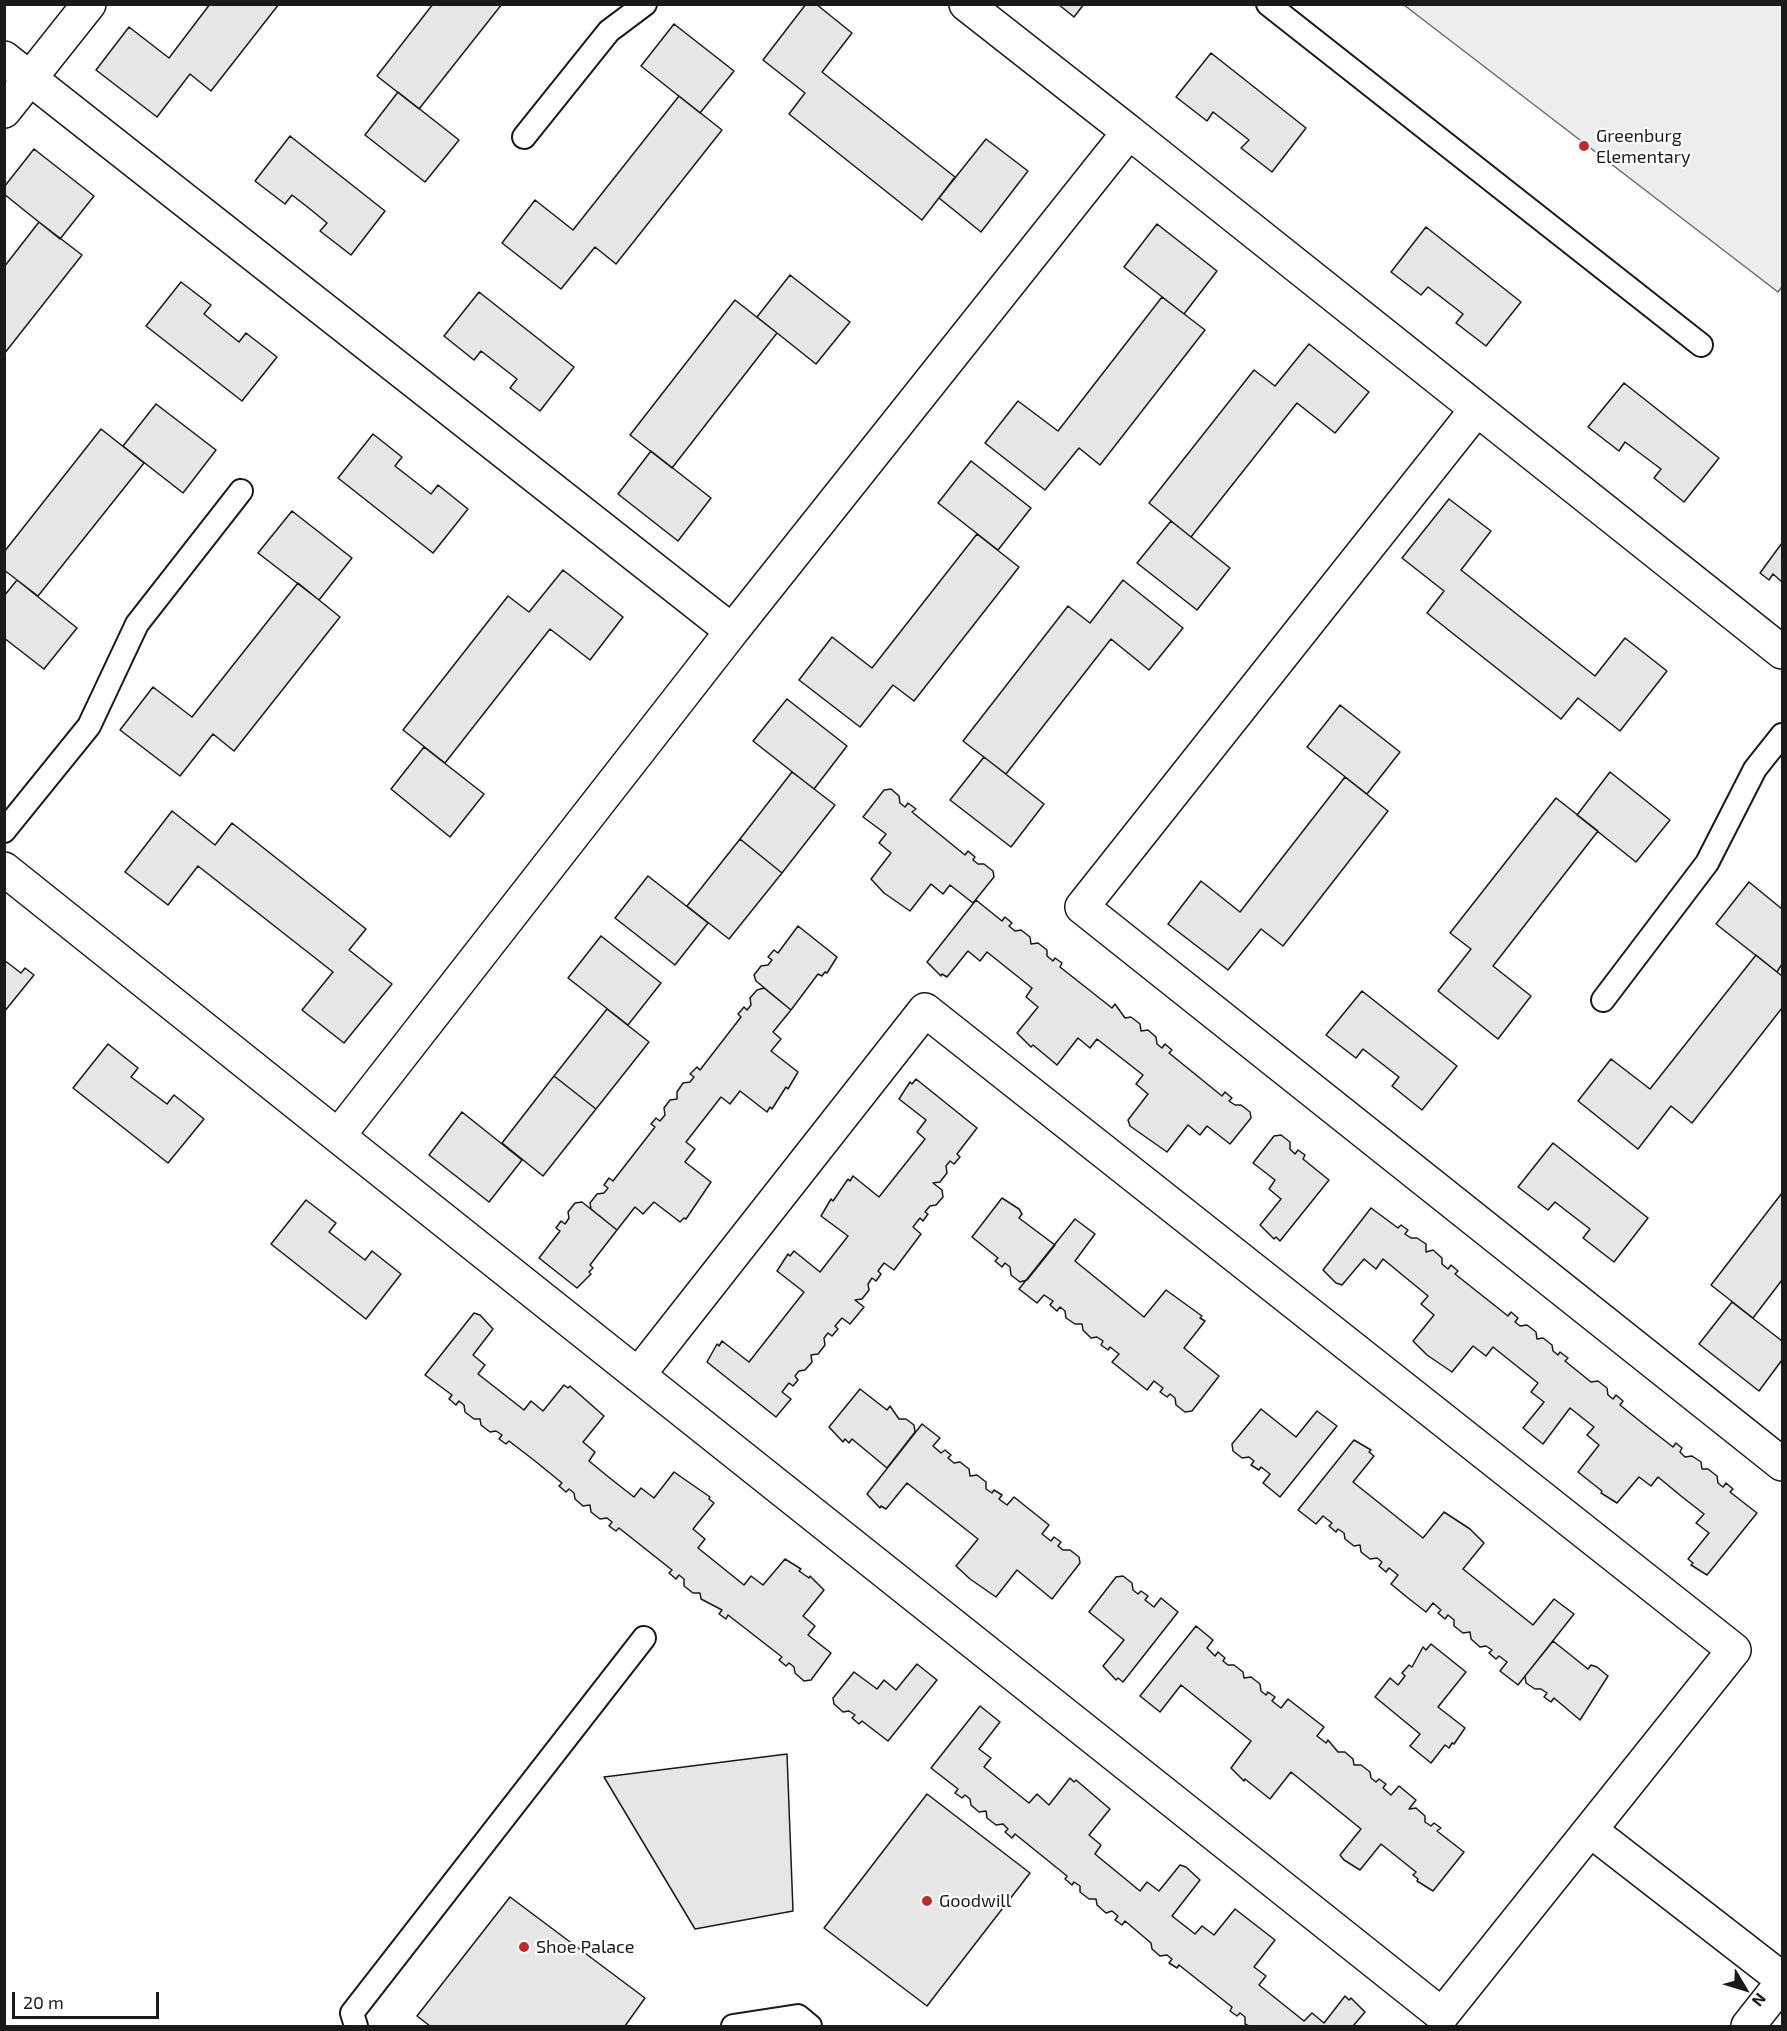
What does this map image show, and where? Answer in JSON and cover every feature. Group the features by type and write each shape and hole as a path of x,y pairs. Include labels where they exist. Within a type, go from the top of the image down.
{"street":[{"path":"4,111 89,4"},
{"path":"966,4 1782,652"},
{"path":"4,58 732,631"},
{"path":"338,1136 732,631 1129,132"},
{"path":"1477,410 1082,907 1782,1464"},
{"path":"4,868 338,1136 638,1375 1442,2015 1734,1650 925,1010 638,1375"},
{"path":"1590,1830 1782,1981 1748,2026"}],"lane":[{"path":"524,137 609,31 645,4"},
{"path":"1268,4 1701,345"},
{"path":"4,831 89,726 137,624 241,492"},
{"path":"1603,1000 1707,863 1755,769 1782,735"},
{"path":"356,2026 352,2013 644,1638"},
{"path":"733,2026 798,2016 810,2026"}],"shaded area":[{"path":"1404,5 1782,5 1782,287 1778,292"}],"building":[{"path":"210,4 279,4 211,91 190,74 157,117 96,70 129,27 169,58"},
{"path":"433,4 502,4 419,109 377,76"},
{"path":"806,4 816,4 852,33 822,72 955,177 922,220 789,114 805,93 763,60"},
{"path":"1058,4 1084,4 1074,17"},
{"path":"674,24 734,71 700,113 641,66"},
{"path":"1211,53 1306,128 1272,172 1241,148 1249,140 1213,112 1207,121 1176,97"},
{"path":"398,92 459,140 425,182 365,135"},
{"path":"679,96 722,130 616,264 595,247 561,289 502,243 535,200 573,230"},
{"path":"290,136 385,211 351,255 320,231 327,223 292,195 285,204 255,181"},
{"path":"986,139 1028,171 981,232 939,198"},
{"path":"34,149 94,196 60,239 4,194 4,187"},
{"path":"39,222 82,255 4,354 4,267"},
{"path":"1157,224 1217,271 1184,314 1124,267"},
{"path":"1426,227 1521,302 1486,346 1456,323 1463,314 1428,287 1421,295 1391,272"},
{"path":"790,275 850,322 816,364 757,317"},
{"path":"181,282 211,305 204,314 239,342 246,333 277,357 242,401 146,326"},
{"path":"479,292 574,367 540,411 510,388 517,379 481,351 474,360 444,336"},
{"path":"1162,297 1205,330 1100,465 1079,448 1045,490 985,443 1018,401 1058,431"},
{"path":"735,300 777,333 672,468 630,435"},
{"path":"1309,344 1369,392 1335,433 1297,403 1191,537 1149,503 1254,370 1275,386"},
{"path":"1624,383 1719,458 1684,502 1654,478 1661,469 1625,442 1619,451 1588,427"},
{"path":"156,404 216,450 183,493 123,446"},
{"path":"101,429 144,463 38,596 4,570 4,552"},
{"path":"373,434 402,457 395,466 431,494 438,485 468,509 433,553 338,478"},
{"path":"651,451 711,498 678,541 618,494"},
{"path":"971,461 1031,508 998,550 938,503"},
{"path":"1449,499 1491,531 1461,570 1595,676 1625,638 1667,671 1620,731 1578,698 1561,719 1427,613 1444,591 1402,558"},
{"path":"292,511 352,558 319,600 258,553"},
{"path":"1171,521 1230,568 1197,610 1137,563"},
{"path":"977,534 1019,567 914,701 893,685 860,727 799,680 832,637 872,668"},
{"path":"1782,543 1782,582 1773,574 1769,580 1760,573"},
{"path":"563,570 623,617 590,660 550,629 445,763 403,730 508,596 529,612"},
{"path":"17,580 77,628 44,669 4,638 4,596"},
{"path":"1123,580 1183,628 1149,670 1111,639 1006,774 963,741 1068,606 1090,623"},
{"path":"298,583 340,617 234,751 213,734 180,776 120,730 153,687 192,717"},
{"path":"787,699 847,746 814,789 753,741"},
{"path":"1340,705 1400,752 1367,794 1307,747"},
{"path":"424,747 484,794 450,837 391,789"},
{"path":"984,757 1044,804 1011,847 950,800"},
{"path":"792,772 835,805 782,873 740,839"},
{"path":"1610,772 1670,820 1636,862 1577,815"},
{"path":"1345,777 1388,811 1283,946 1261,929 1228,970 1168,924 1201,881 1240,912"},
{"path":"891,789 899,796 900,803 905,807 908,803 916,809 912,812 965,855 968,851 975,857 973,860 978,864 984,864 993,871 994,877 973,903 950,885 943,894 931,884 910,911 884,893 871,879 891,853 879,843 886,834 863,817 884,790"},
{"path":"1556,798 1598,831 1493,966 1531,996 1498,1039 1438,991 1471,949 1450,933"},
{"path":"172,811 215,845 232,823 366,929 349,950 392,984 344,1043 302,1010 333,972 198,866 168,905 125,872"},
{"path":"740,839 782,873 729,939 687,906"},
{"path":"648,876 708,923 675,965 615,918"},
{"path":"1749,882 1782,909 1782,964 1777,972 1716,924"},
{"path":"976,900 1002,921 1005,917 1012,923 1009,926 1015,931 1021,930 1030,937 1031,944 1038,943 1047,950 1047,956 1053,961 1055,958 1062,963 1060,967 1112,1008 1115,1004 1125,1018 1131,1017 1140,1024 1141,1031 1148,1030 1156,1037 1157,1044 1162,1048 1165,1044 1172,1050 1169,1053 1222,1096 1225,1092 1232,1098 1229,1101 1235,1105 1241,1105 1250,1112 1251,1118 1230,1144 1207,1126 1200,1135 1188,1125 1167,1152 1130,1126 1128,1120 1148,1094 1136,1084 1143,1075 1097,1039 1090,1048 1078,1038 1057,1065 1033,1045 1031,1047 1017,1033 1038,1007 1026,997 1032,988 987,952 980,961 968,951 947,977 942,974 941,976 927,962"},
{"path":"798,926 837,957 827,973 825,972 822,976 818,974 791,1010 756,981 754,975 761,966 768,965 772,960 768,957 774,950 778,953"},
{"path":"601,936 661,983 628,1025 568,978"},
{"path":"1756,955 1782,976 1782,1008 1692,1123 1671,1106 1638,1149 1578,1101 1611,1059 1650,1089"},
{"path":"4,960 21,973 25,968 34,975 4,1012"},
{"path":"764,988 791,1010 773,1032 781,1039 771,1051 798,1072 788,1089 786,1087 772,1109 770,1107 767,1112 740,1091 730,1104 721,1097 686,1142 695,1149 685,1162 711,1182 686,1219 680,1222 654,1202 643,1214 635,1207 617,1230 591,1209 590,1203 597,1194 604,1193 608,1188 604,1185 609,1178 613,1181 655,1127 651,1124 656,1118 660,1121 665,1115 664,1108 670,1100 677,1099 677,1092 683,1083 690,1082 694,1077 690,1074 697,1067 700,1070 741,1017 738,1014 744,1007 747,1010 751,1005 750,998 757,990"},
{"path":"1362,991 1457,1066 1422,1110 1392,1086 1399,1077 1363,1049 1356,1058 1326,1035"},
{"path":"607,1009 649,1042 596,1109 554,1076"},
{"path":"108,1044 138,1068 131,1077 167,1104 174,1095 204,1119 168,1163 73,1088"},
{"path":"554,1076 596,1109 543,1176 502,1143"},
{"path":"916,1079 977,1128 957,1154 960,1157 954,1164 950,1161 946,1166 947,1173 940,1182 933,1183 942,1190 943,1197 925,1212 928,1214 923,1221 920,1218 913,1227 921,1234 894,1270 884,1263 878,1271 881,1274 876,1281 872,1278 868,1284 869,1290 862,1299 855,1300 864,1307 850,1324 842,1318 835,1326 838,1329 832,1336 828,1333 824,1338 825,1345 818,1354 811,1355 812,1362 795,1376 798,1380 793,1386 789,1383 782,1392 791,1399 776,1417 707,1362 717,1344 719,1346 722,1341 749,1362 804,1292 777,1271 788,1254 790,1256 794,1251 820,1272 848,1236 821,1216 831,1199 833,1201 848,1179 850,1181 853,1176 879,1197 925,1139 917,1132 926,1120 899,1099 910,1082 912,1084"},
{"path":"462,1112 522,1160 489,1202 429,1155"},
{"path":"1281,1135 1290,1142 1290,1149 1295,1154 1298,1150 1305,1155 1303,1159 1329,1180 1280,1241 1276,1237 1274,1239 1260,1225 1281,1199 1269,1189 1275,1180 1253,1163 1274,1136"},
{"path":"1553,1143 1648,1218 1614,1262 1583,1238 1590,1229 1555,1202 1548,1210 1518,1187"},
{"path":"1782,1193 1782,1280 1753,1318 1711,1285"},
{"path":"1002,1198 1019,1209 1022,1214 1019,1218 1055,1245 1027,1280 1020,1282 1011,1275 1010,1267 1005,1263 1002,1267 995,1261 998,1258 972,1237"},
{"path":"306,1200 336,1223 329,1232 365,1260 372,1251 401,1274 366,1319 271,1244"},
{"path":"582,1202 617,1230 590,1265 593,1268 589,1272 591,1274 577,1288 539,1258 560,1231 556,1228 561,1221 565,1224 569,1218 568,1212 575,1203"},
{"path":"1371,1208 1398,1228 1401,1225 1408,1230 1405,1234 1411,1238 1417,1238 1426,1244 1426,1252 1433,1250 1442,1258 1442,1264 1448,1269 1451,1265 1458,1271 1455,1274 1508,1316 1511,1312 1518,1318 1515,1322 1520,1326 1527,1325 1536,1332 1537,1339 1543,1338 1552,1345 1553,1351 1558,1355 1560,1352 1568,1358 1565,1361 1591,1382 1598,1381 1607,1388 1608,1395 1613,1399 1616,1395 1623,1401 1620,1405 1673,1447 1676,1443 1682,1448 1680,1452 1685,1457 1692,1456 1701,1462 1702,1469 1708,1469 1717,1476 1718,1483 1723,1487 1726,1483 1733,1489 1730,1492 1757,1513 1707,1575 1691,1565 1693,1563 1688,1559 1709,1533 1696,1523 1704,1514 1658,1477 1651,1486 1639,1477 1617,1503 1601,1493 1602,1491 1578,1472 1599,1445 1587,1435 1594,1427 1570,1408 1543,1444 1523,1428 1544,1402 1531,1392 1538,1383 1493,1347 1486,1356 1473,1346 1452,1372 1427,1355 1413,1341 1434,1315 1421,1304 1428,1296 1383,1259 1376,1269 1364,1259 1342,1285 1336,1283 1323,1270"},
{"path":"1075,1219 1095,1234 1075,1261 1144,1317 1166,1290 1202,1316 1200,1318 1205,1321 1184,1348 1219,1376 1192,1411 1185,1412 1176,1405 1175,1398 1170,1394 1167,1397 1160,1392 1163,1388 1154,1381 1147,1390 1112,1362 1119,1354 1110,1347 1108,1350 1101,1345 1103,1341 1097,1337 1091,1338 1083,1330 1082,1324 1075,1324 1066,1318 1065,1311 1060,1307 1057,1311 1050,1305 1053,1301 1044,1295 1037,1303 1019,1289"},
{"path":"1732,1302 1782,1341 1782,1360 1759,1391 1699,1344"},
{"path":"474,1313 480,1315 493,1329 473,1355 485,1365 478,1374 524,1410 531,1401 543,1411 564,1385 568,1388 570,1386 604,1416 583,1442 595,1452 589,1461 634,1497 641,1488 654,1498 674,1472 710,1497 709,1499 714,1503 693,1529 705,1539 698,1548 744,1585 751,1576 763,1585 785,1559 801,1569 799,1571 809,1578 810,1576 824,1590 803,1616 815,1626 808,1635 831,1653 811,1680 804,1681 795,1673 794,1667 789,1663 786,1666 779,1660 782,1657 728,1615 726,1619 719,1614 722,1610 701,1599 700,1593 693,1593 684,1586 684,1579 679,1575 676,1579 669,1573 672,1570 619,1528 616,1531 609,1526 612,1522 607,1518 600,1519 591,1512 590,1505 583,1506 575,1499 574,1493 569,1489 566,1492 559,1486 562,1483 509,1441 506,1444 499,1439 502,1435 496,1431 490,1432 481,1425 480,1419 474,1419 465,1412 464,1405 459,1401 456,1405 449,1399 452,1395 425,1375"},
{"path":"860,1389 887,1410 890,1406 899,1419 906,1419 914,1425 915,1432 887,1468 852,1439 849,1443 845,1439 843,1442 829,1427"},
{"path":"1261,1409 1296,1437 1317,1411 1337,1426 1280,1497 1263,1483 1270,1474 1261,1467 1259,1470 1251,1465 1254,1461 1249,1457 1242,1458 1233,1451 1232,1444"},
{"path":"922,1424 940,1438 933,1446 941,1453 945,1450 951,1455 948,1458 954,1463 960,1462 969,1469 970,1476 977,1475 986,1482 986,1489 992,1493 994,1490 1002,1495 999,1499 1007,1505 1014,1497 1049,1525 1042,1534 1051,1541 1054,1537 1061,1542 1058,1546 1063,1550 1070,1550 1079,1557 1080,1563 1052,1599 1017,1570 996,1597 970,1579 956,1566 978,1539 907,1483 886,1509 881,1506 880,1508 867,1494"},
{"path":"1354,1440 1371,1450 1369,1452 1374,1456 1353,1482 1423,1538 1444,1512 1470,1529 1484,1543 1463,1569 1533,1625 1554,1599 1574,1614 1518,1685 1500,1671 1507,1662 1499,1656 1496,1659 1489,1653 1492,1650 1486,1646 1480,1647 1471,1639 1470,1632 1463,1633 1454,1626 1454,1620 1448,1615 1445,1619 1438,1613 1441,1610 1433,1603 1426,1612 1391,1584 1398,1575 1389,1568 1386,1572 1379,1566 1382,1562 1377,1558 1370,1559 1361,1552 1360,1545 1354,1546 1345,1539 1344,1533 1338,1529 1336,1532 1329,1526 1332,1523 1323,1516 1316,1524 1298,1510"},
{"path":"1123,1576 1132,1583 1133,1590 1138,1594 1141,1591 1148,1596 1145,1600 1154,1607 1161,1598 1178,1612 1123,1682 1118,1678 1116,1680 1103,1666 1124,1640 1089,1612 1116,1577"},
{"path":"1196,1626 1213,1640 1207,1648 1215,1656 1218,1652 1225,1658 1223,1661 1228,1665 1234,1665 1243,1672 1244,1678 1251,1677 1260,1684 1261,1691 1266,1695 1268,1692 1275,1697 1272,1701 1281,1708 1288,1699 1324,1727 1317,1736 1326,1743 1328,1740 1338,1752 1345,1752 1353,1759 1354,1765 1361,1765 1370,1772 1371,1778 1376,1782 1379,1779 1386,1784 1383,1788 1391,1795 1399,1786 1416,1800 1409,1809 1416,1808 1425,1816 1425,1822 1431,1826 1434,1823 1441,1828 1437,1831 1464,1852 1433,1891 1417,1881 1418,1879 1413,1875 1416,1872 1381,1844 1360,1870 1344,1860 1340,1855 1361,1829 1291,1772 1270,1799 1245,1779 1244,1781 1231,1768 1251,1741 1181,1685 1160,1712 1140,1696"},
{"path":"1553,1641 1588,1669 1591,1665 1597,1667 1608,1676 1580,1720 1554,1698 1551,1702 1544,1697 1547,1693 1526,1683 1525,1676"},
{"path":"1431,1644 1466,1672 1438,1707 1465,1728 1454,1744 1452,1743 1449,1748 1445,1745 1431,1763 1410,1746 1420,1734 1375,1697 1390,1678 1398,1685 1405,1676 1402,1673 1409,1665 1412,1667 1423,1647 1426,1650"},
{"path":"917,1664 937,1680 888,1741 862,1721 859,1724 852,1718 855,1715 849,1711 843,1712 834,1704 833,1698 854,1672 877,1689 884,1680 896,1690"},
{"path":"980,1706 1000,1722 979,1749 991,1758 984,1767 1029,1803 1037,1794 1049,1805 1070,1778 1074,1782 1076,1780 1110,1809 1089,1835 1101,1845 1095,1854 1140,1891 1147,1882 1159,1891 1180,1865 1186,1867 1200,1880 1172,1916 1195,1934 1202,1926 1214,1935 1235,1909 1275,1940 1254,1967 1266,1976 1259,1985 1304,2021 1312,2013 1324,2023 1345,1996 1349,2000 1351,1998 1365,2012 1353,2026 1249,2026 1245,2024 1245,2017 1240,2013 1237,2016 1230,2011 1232,2007 1179,1965 1177,1968 1169,1963 1172,1959 1167,1955 1160,1956 1152,1949 1151,1943 1125,1921 1122,1925 1115,1920 1118,1916 1112,1911 1106,1913 1097,1905 1096,1899 1089,1899 1080,1892 1080,1886 1074,1882 1072,1885 1065,1879 1067,1876 1015,1834 1012,1838 1005,1832 1008,1829 1003,1824 996,1825 987,1818 986,1811 979,1812 965,1795 962,1798 955,1793 958,1789 931,1768"},
{"path":"787,1754 793,1911 695,1929 604,1777"},
{"name":"Goodwill","path":"927,1794 1030,1873 927,2006 824,1928"},
{"name":"Shoe Palace","path":"510,1897 645,1998 625,2026 430,2026 417,2016"}],"place":[{"name":"Greenburg Elementary","path":"1584,146"},
{"name":"Goodwill","path":"927,1901"},
{"name":"Shoe Palace","path":"524,1947"}]}
